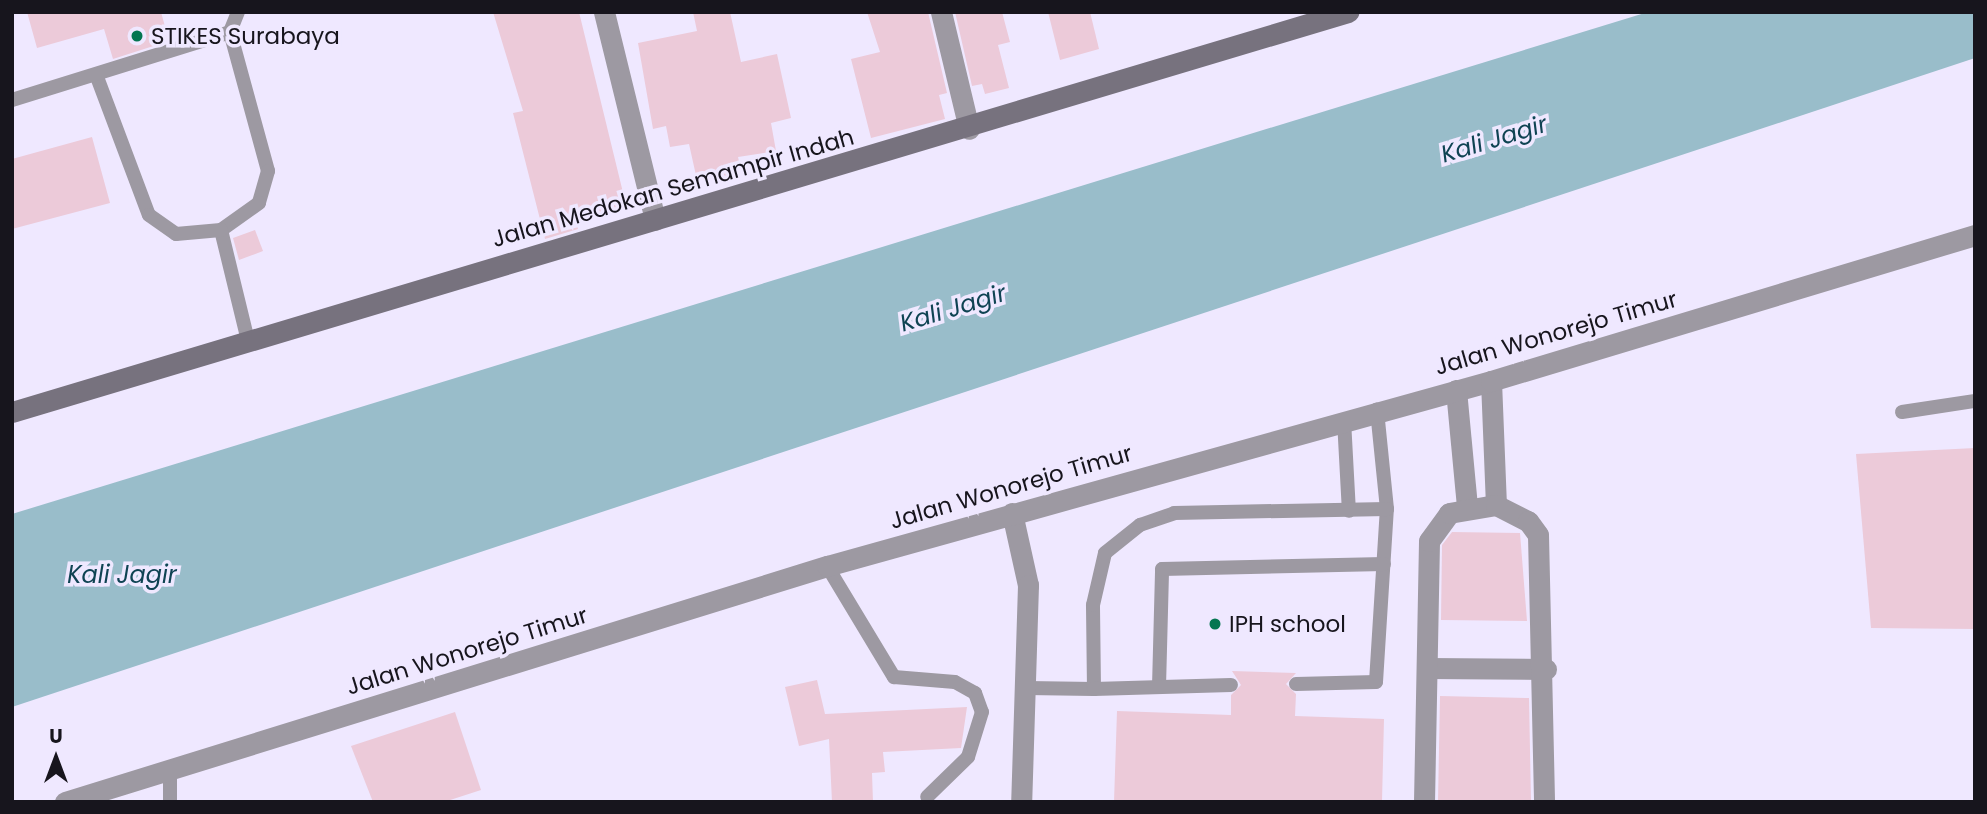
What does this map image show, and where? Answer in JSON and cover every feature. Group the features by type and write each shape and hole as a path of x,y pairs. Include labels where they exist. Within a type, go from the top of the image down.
{"street":[{"path":"604,12 655,220"},
{"path":"941,12 970,129"},
{"name":"Jalan Medokan Semampir Indah","path":"12,412 970,129 1348,12"},
{"name":"Jalan Wonorejo Timur","path":"65,802 827,566 1377,410 1491,381 1975,235"},
{"path":"1491,381 1496,505"},
{"path":"1456,390 1467,507"},
{"path":"1424,802 1429,541 1441,521 1467,507 1496,505 1528,521 1538,535 1546,669 1544,802"},
{"path":"1012,513 1028,585 1027,688 1021,802"},
{"path":"1427,668 1546,669"}],"lane":[{"path":"97,77 149,215 176,234 221,230 259,203 268,171 230,33 238,12"},
{"path":"12,100 97,77 230,33"},
{"path":"221,230 248,341"},
{"path":"1902,412 1975,401"},
{"path":"1296,684 1376,682 1387,509 1377,410"},
{"path":"1344,420 1349,511"},
{"path":"1094,689 1093,605 1105,553 1120,539 1174,513 1387,509"},
{"path":"1159,687 1162,569 1384,564"},
{"path":"827,566 894,677 955,682 975,693 982,712 968,757 926,797"},
{"path":"1027,688 1231,685"},
{"path":"170,771 170,802"}],"water":[{"name":"Kali Jagir","path":"1648,12 1975,12 1975,58 12,707 12,514"}],"building":[{"name":"STIKES Surabaya","path":"27,12 161,12 169,41 113,59 104,29 37,48"},
{"path":"493,12 579,12 627,209 576,220 578,229 545,239 513,113 523,111"},
{"path":"693,12 730,12 741,62 777,54 791,118 771,123 776,151 738,157 743,179 699,189 689,144 670,147 666,126 653,129 638,43 697,31"},
{"path":"867,12 928,12 947,93 939,95 945,119 871,138 851,59 880,52"},
{"path":"955,12 1002,12 1010,42 998,45 1009,88 985,94 982,84 972,86"},
{"path":"1048,12 1090,12 1099,49 1060,60"},
{"path":"92,137 110,203 12,229 12,159"},
{"path":"255,230 263,251 239,260 233,238"},
{"path":"1975,448 1975,629 1871,628 1856,454"},
{"path":"1452,532 1520,533 1527,621 1441,620 1442,545"},
{"path":"1232,671 1296,673 1286,684 1296,694 1295,716 1384,719 1382,802 1114,802 1117,711 1231,715 1231,695 1241,685"},
{"path":"817,680 825,714 967,707 961,748 883,752 885,772 872,773 873,802 832,802 829,739 799,746 785,687"},
{"path":"1440,696 1529,698 1531,802 1438,802"},
{"path":"455,712 481,790 444,802 373,802 351,746"}],"place":[{"name":"STIKES Surabaya","path":"137,36"},
{"name":"IPH school","path":"1215,624"}]}
